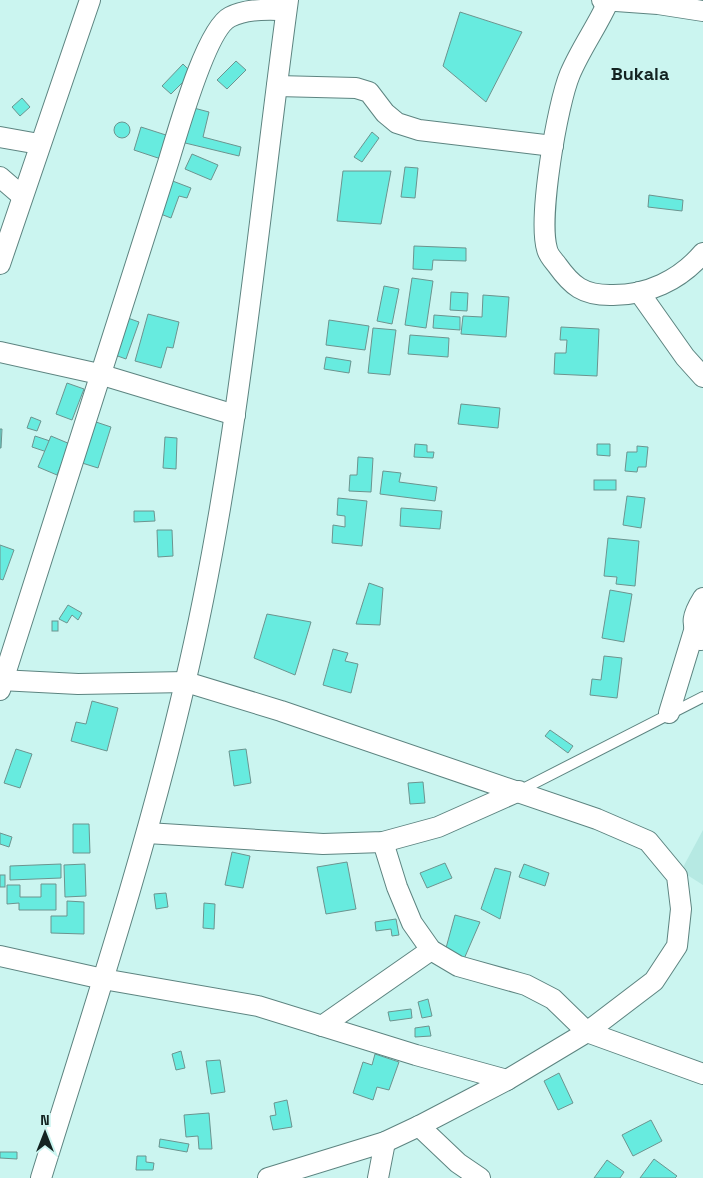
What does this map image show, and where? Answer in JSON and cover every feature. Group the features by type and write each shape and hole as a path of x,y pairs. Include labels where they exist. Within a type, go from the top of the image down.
{"street":[{"path":"0,264 39,144 90,0"},
{"path":"703,11 658,4 607,0 569,74 559,110 545,214 547,250 570,284 589,292 610,295 639,292 671,282 694,263 703,252"},
{"path":"41,1178 147,833 186,682 224,486 235,415 247,333 287,5 249,10 228,18 216,31 190,94 99,374 2,683 186,682 281,711 597,818 648,841 677,876 681,909 678,946 654,981 587,1032 507,1080 385,1142 268,1178"},
{"path":"277,86 356,88 369,92 385,114 397,124 419,130 553,146"},
{"path":"0,137 39,144"},
{"path":"0,178 22,196"},
{"path":"639,292 685,357 703,377"},
{"path":"0,352 99,374 235,415"},
{"path":"669,713 698,637 692,619 703,598"},
{"path":"147,833 323,844 383,842 438,827 520,791"},
{"path":"383,842 397,887 412,923 430,950 458,966 526,985 553,1000 587,1032 703,1074"},
{"path":"322,1026 430,950"},
{"path":"0,956 103,979 170,989 258,1006 507,1080"},
{"path":"419,1126 458,1163 480,1178"},
{"path":"378,1178 385,1142"}],"lane":[{"path":"520,791 703,697"}],"shaded area":[{"path":"703,830 703,885 681,871"}],"building":[{"path":"460,12 522,32 486,102 443,66"},
{"path":"236,61 246,70 227,89 217,80"},
{"path":"183,64 192,73 171,94 162,86"},
{"path":"22,98 30,107 20,116 12,107"},
{"path":"190,107 209,112 203,137 241,147 239,156 181,142"},
{"path":"122,122 128,124 130,130 128,136 122,138 116,136 114,130 116,124"},
{"path":"141,127 169,136 161,159 134,150"},
{"path":"372,132 379,138 362,162 354,157"},
{"path":"192,154 218,165 211,180 185,169"},
{"path":"405,167 418,168 415,198 401,197"},
{"path":"343,171 391,171 381,224 337,221"},
{"path":"170,180 191,188 187,198 179,196 171,218 158,213"},
{"path":"649,195 683,200 682,211 648,207"},
{"path":"414,246 466,248 466,261 433,260 432,270 413,269"},
{"path":"412,278 433,281 426,328 405,325"},
{"path":"384,286 399,289 392,324 377,321"},
{"path":"451,292 468,293 467,311 450,310"},
{"path":"483,295 509,297 506,337 461,334 463,316 482,317"},
{"path":"148,314 179,322 173,348 167,347 161,368 135,361"},
{"path":"434,315 460,317 460,330 433,328"},
{"path":"125,317 139,322 126,359 112,354"},
{"path":"329,320 369,326 365,350 326,345"},
{"path":"561,327 599,329 597,376 554,374 555,353 566,353 567,340 560,340"},
{"path":"373,328 396,330 390,375 368,373"},
{"path":"410,335 449,338 448,357 408,354"},
{"path":"326,357 351,361 349,373 324,369"},
{"path":"67,383 84,389 72,420 56,414"},
{"path":"461,404 500,408 498,428 458,424"},
{"path":"31,417 41,421 37,431 27,428"},
{"path":"93,421 111,427 98,468 79,462"},
{"path":"0,429 2,429 1,448 0,448"},
{"path":"35,436 50,441 47,452 32,447"},
{"path":"51,436 70,444 57,475 38,467"},
{"path":"165,437 177,438 176,469 163,468"},
{"path":"415,444 427,445 427,452 434,452 433,458 414,457"},
{"path":"597,444 610,444 610,456 597,455"},
{"path":"637,446 648,447 646,467 638,467 637,472 625,471 627,452 637,452"},
{"path":"358,457 373,458 371,492 349,491 350,475 357,475"},
{"path":"383,471 401,473 399,482 437,487 435,501 380,494"},
{"path":"594,480 616,480 616,490 594,490"},
{"path":"627,496 645,498 641,528 623,525"},
{"path":"338,498 367,501 362,546 332,543 333,525 345,527 345,516 337,515"},
{"path":"401,508 442,511 440,529 400,526"},
{"path":"134,511 154,511 155,521 134,522"},
{"path":"157,530 172,530 173,556 158,557"},
{"path":"608,538 639,541 635,586 616,584 617,577 604,576"},
{"path":"0,545 14,550 3,580 0,579"},
{"path":"369,583 383,588 380,625 356,624"},
{"path":"610,590 632,594 624,642 602,638"},
{"path":"68,605 82,613 78,620 72,615 67,623 59,619"},
{"path":"267,614 311,622 295,675 254,658"},
{"path":"52,621 58,621 58,631 52,631"},
{"path":"333,649 348,653 345,661 358,664 351,693 323,685"},
{"path":"604,656 622,658 617,698 590,695 592,679 601,680"},
{"path":"92,701 118,708 107,751 71,741 76,722 86,724"},
{"path":"550,730 573,746 568,753 545,736"},
{"path":"16,749 32,754 20,788 4,783"},
{"path":"246,749 251,783 234,786 229,751"},
{"path":"423,782 425,803 410,804 408,783"},
{"path":"73,824 89,824 90,853 73,853"},
{"path":"0,833 12,837 9,847 0,844"},
{"path":"232,852 250,856 243,888 225,885"},
{"path":"347,862 356,909 326,914 317,867"},
{"path":"445,863 452,878 427,888 420,873"},
{"path":"61,864 61,878 10,880 10,866"},
{"path":"85,864 86,896 65,897 64,865"},
{"path":"524,864 549,873 545,886 519,877"},
{"path":"495,868 511,872 500,919 481,909"},
{"path":"0,875 5,875 5,887 0,887"},
{"path":"41,884 56,884 56,910 19,910 19,903 7,904 7,885 20,885 20,897 41,897"},
{"path":"166,893 168,907 156,909 154,894"},
{"path":"67,901 84,902 84,934 51,933 51,916 67,916"},
{"path":"204,903 215,904 214,929 203,928"},
{"path":"455,915 480,922 464,959 446,948"},
{"path":"396,919 399,935 392,936 391,929 376,931 375,922"},
{"path":"428,999 432,1016 422,1018 418,1002"},
{"path":"411,1009 412,1018 390,1021 388,1012"},
{"path":"429,1026 431,1036 415,1037 415,1028"},
{"path":"181,1051 185,1068 176,1070 172,1054"},
{"path":"375,1054 399,1062 389,1090 377,1087 373,1100 353,1093 363,1062 372,1065"},
{"path":"220,1060 225,1092 211,1094 206,1061"},
{"path":"559,1073 573,1103 558,1110 544,1081"},
{"path":"287,1100 292,1127 273,1130 270,1116 276,1115 274,1103"},
{"path":"209,1113 212,1149 199,1149 198,1136 186,1137 184,1115"},
{"path":"651,1120 662,1141 633,1156 622,1135"},
{"path":"160,1139 189,1144 187,1152 159,1147"},
{"path":"0,1152 17,1152 17,1159 0,1158"},
{"path":"137,1156 146,1156 146,1162 154,1163 153,1170 136,1170"},
{"path":"654,1159 677,1176 675,1178 640,1178"},
{"path":"607,1160 624,1172 620,1178 594,1178"}],"district":[{"name":"Bukala","path":"640,73"}]}
